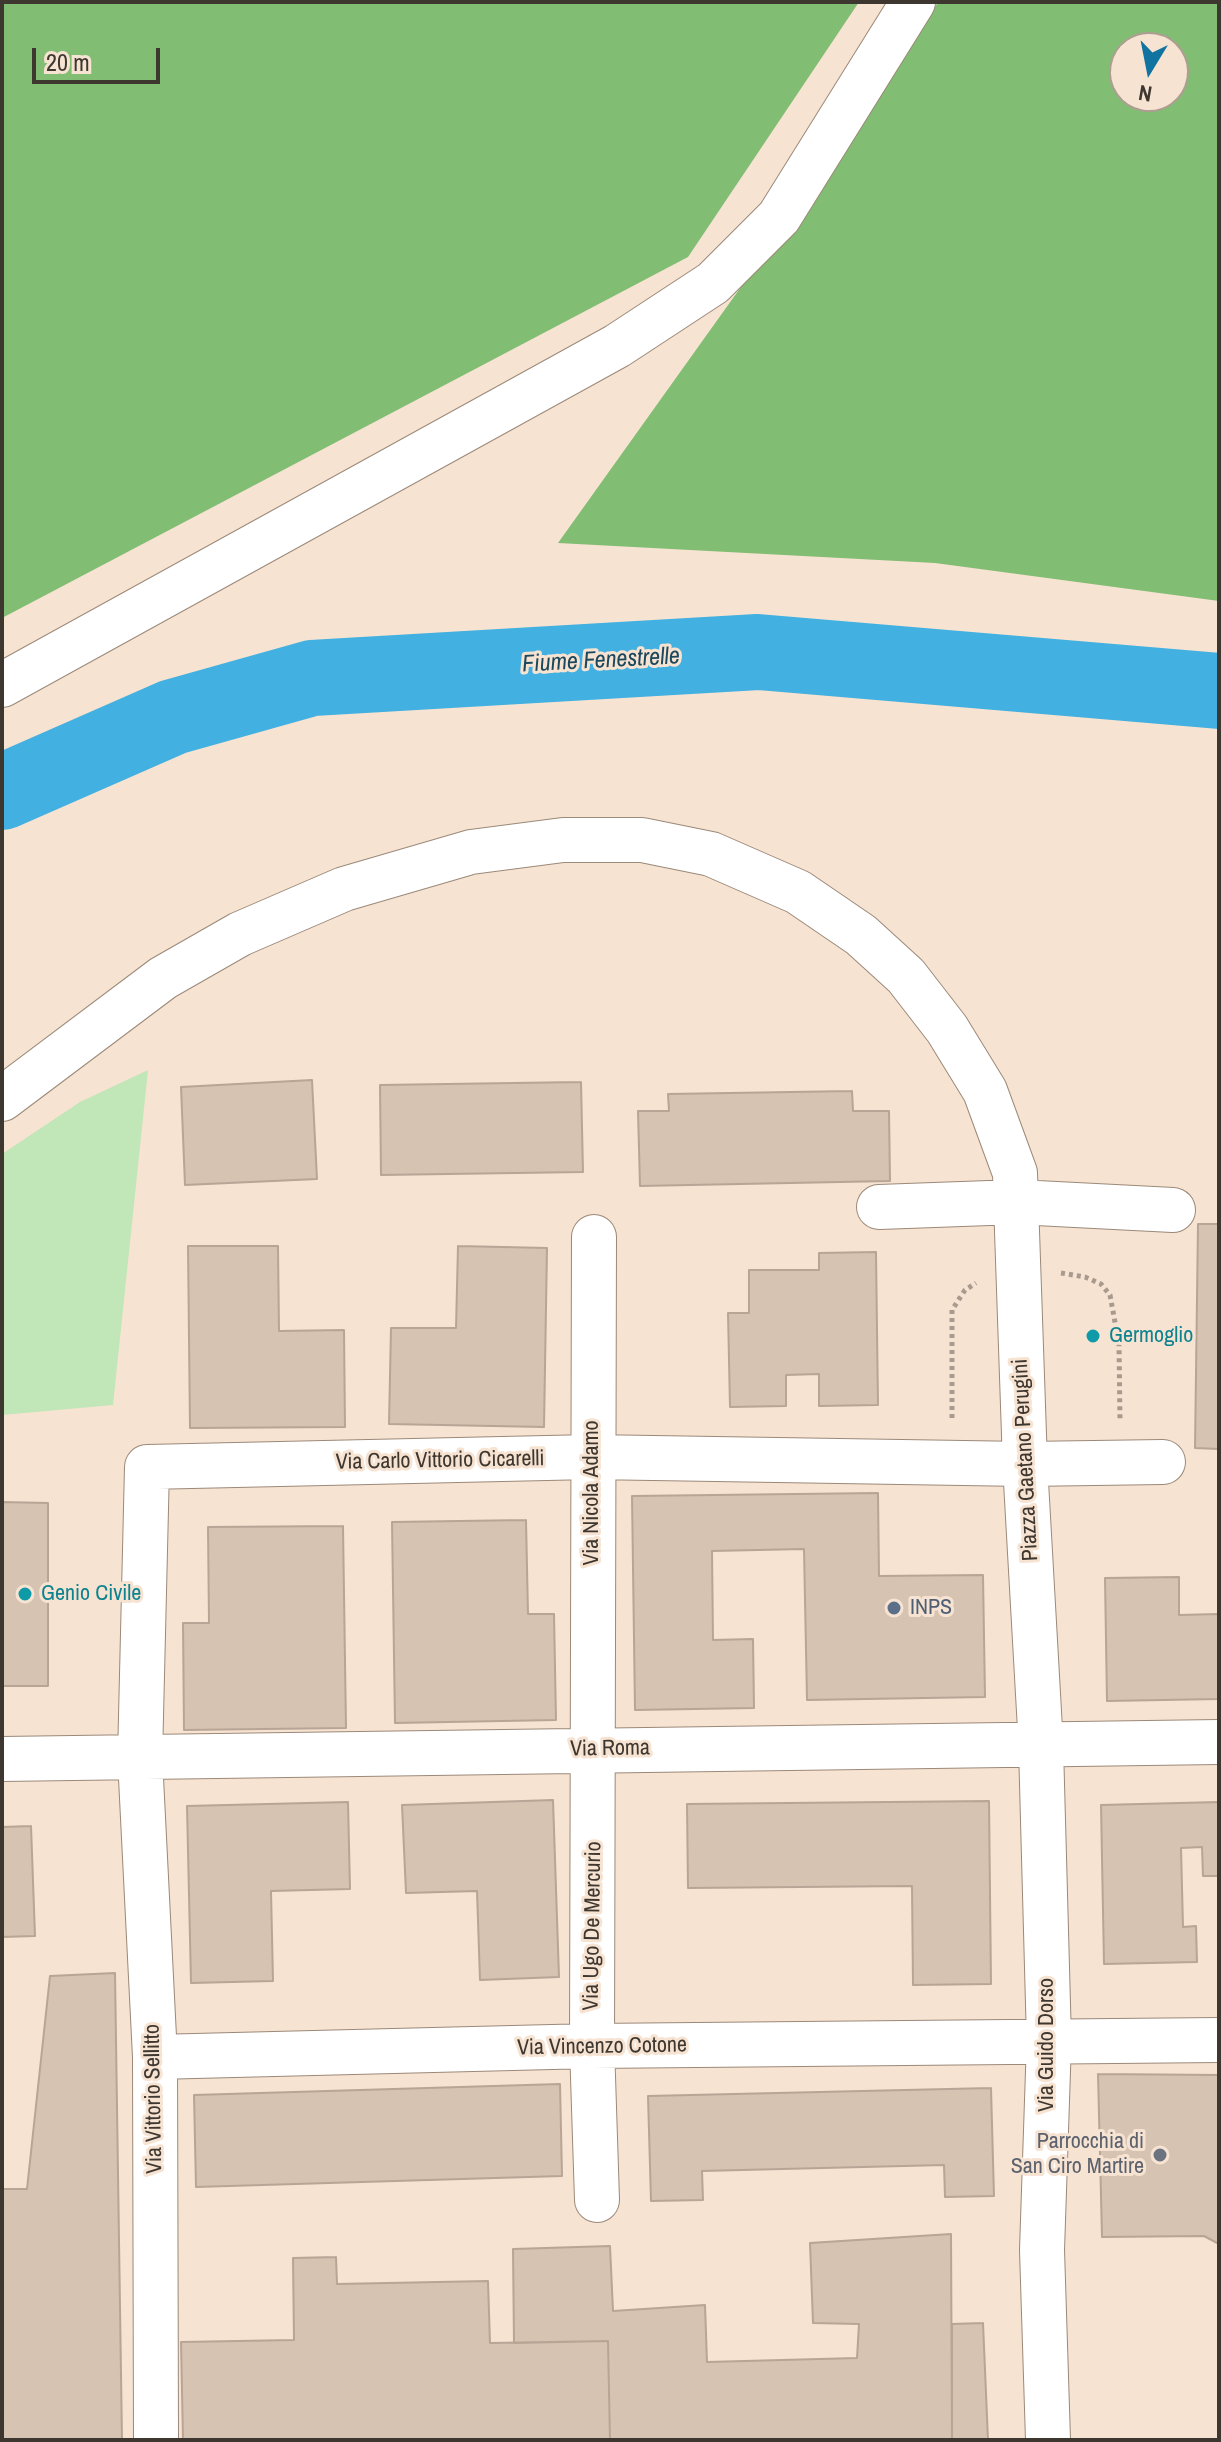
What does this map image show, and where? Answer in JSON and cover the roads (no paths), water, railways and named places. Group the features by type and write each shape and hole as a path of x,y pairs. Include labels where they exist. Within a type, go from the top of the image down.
{"street":[{"path":"2,685 617,346 713,283 779,217 913,2"},
{"name":"Piazza Gaetano Perugini","path":"2,1099 163,978 240,934 344,889 471,852 563,840 642,840 711,854 798,892 861,935 906,976 947,1029 985,1091 1016,1187 1025,1464 1041,1747"},
{"path":"879,1207 1016,1187 1173,1210"},
{"name":"Via Nicola Adamo","path":"594,1237 591,1457 595,1749"},
{"name":"Via Carlo Vittorio Cicarelli","path":"140,1758 147,1467 591,1457 1025,1464 1163,1462"},
{"name":"Via Roma","path":"2,1759 595,1749 1041,1747 1219,1742"},
{"name":"Via Guido Dorso","path":"1041,1747 1058,2250 1048,2440"},
{"name":"Via Ugo De Mercurio","path":"595,1749 592,2046 597,2200"},
{"name":"Via Vittorio Sellitto","path":"140,1758 155,2057 156,2440"},
{"name":"Via Vincenzo Cotone","path":"155,2057 592,2046 1219,2040"}],"waterway":[{"name":"Fiume Fenestrelle","path":"2,792 173,717 312,678 758,652 1219,691"}],"place":[{"name":"Germoglio","path":"1093,1336"},
{"name":"Genio Civile","path":"25,1594"},
{"name":"INPS","path":"894,1608"},
{"name":"Parrocchia di San Ciro Martire","path":"1160,2155"}]}
